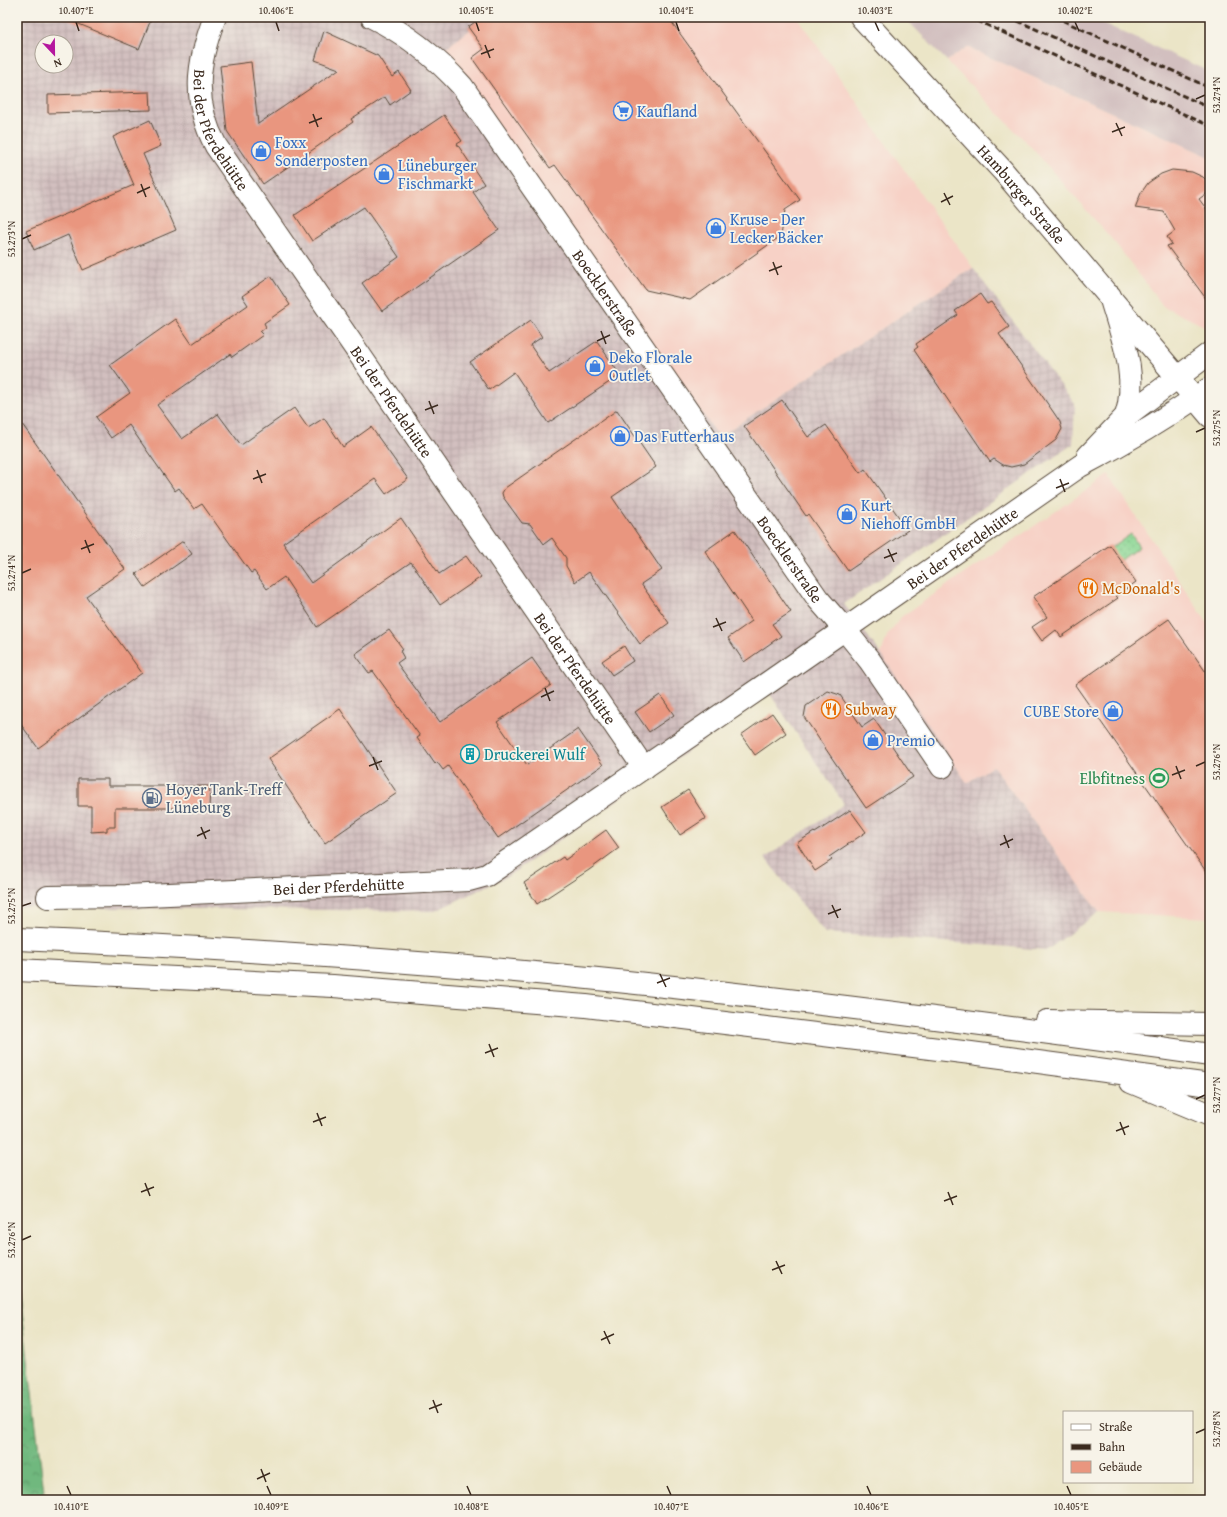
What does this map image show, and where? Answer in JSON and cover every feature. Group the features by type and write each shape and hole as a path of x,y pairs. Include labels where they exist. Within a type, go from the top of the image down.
{"main road":[{"name":"Bei der Pferdehütte","path":"215,17 206,41 201,64 200,104 204,121 216,146 644,768"},
{"name":"Boecklerstraße","path":"372,17 398,31 415,43 442,65 462,86 814,592 846,630"},
{"name":"Hamburger Straße","path":"860,17 1003,171 1177,377 1203,393 1210,416"},
{"path":"1110,296 1129,365 1131,394 1126,416"},
{"path":"1177,377 1210,353"},
{"name":"Bei der Pferdehütte","path":"1080,466 1126,416 1177,377"},
{"name":"Bei der Pferdehütte","path":"48,897 134,895 469,880 487,875 846,630 1080,466 1131,440 1164,420 1203,393"},
{"path":"846,630 870,661 942,767"},
{"path":"17,940 328,956 588,978 930,1018 1210,1055"},
{"path":"17,970 333,986 586,1006 1098,1069 1210,1085"},
{"path":"930,1018 1210,1024"},
{"path":"1098,1069 1210,1115"}],"shaded area":[{"path":"17,17 487,17 443,50 719,437 973,268 1075,404 1073,444 844,604 881,654 967,783 993,766 1099,912 1047,950 825,933 765,858 844,804 770,694 508,876 435,911 17,907"},
{"path":"487,17 797,17 973,268 719,437 443,50"},
{"path":"904,17 1089,17 1210,72 1210,157 967,47 947,61"},
{"path":"967,47 1210,157 1210,329 1163,306 1116,244 1032,148 947,61"},
{"path":"1109,475 1210,627 1210,918 1099,912 993,766 967,783 881,654 887,636 901,617"}],"green space":[{"path":"1131,534 1139,547 1118,562 1109,549"},
{"path":"17,1269 45,1500 17,1500"}],"building":[{"path":"62,17 152,17 139,49"},
{"name":"Kaufland","path":"482,17 668,17 800,200 785,210 781,236 690,300 646,290 555,165 550,168 472,58 484,49 468,27"},
{"path":"324,31 378,56 392,77 399,72 411,90 390,105 385,97 351,119 353,122 263,184 227,131 220,66 251,62 258,124 339,69 315,60"},
{"path":"150,92 151,110 48,113 48,95"},
{"path":"444,115 462,141 457,144 484,184 473,192 499,230 382,311 362,283 399,257 364,207 312,241 295,215"},
{"path":"150,120 161,146 143,154 176,230 83,270 68,235 34,250 26,231 134,185 113,137"},
{"path":"1172,170 1192,172 1203,177 1210,184 1210,191 1199,199 1210,214 1210,304 1167,246 1172,244 1167,237 1175,231 1164,212 1135,208 1141,193 1148,183 1161,174"},
{"path":"271,276 290,305 264,323 266,327 260,332 263,335 232,357 230,354 157,405 182,439 218,414 241,445 294,408 308,428 324,418 343,447 371,427 408,479 386,494 375,479 283,543 311,583 401,518 439,574 466,556 481,577 440,605 411,562 317,627 284,577 267,589 254,571 251,573 202,504 194,509 179,488 175,491 129,425 111,438 96,417 130,393 110,365 175,319 192,344 248,305 242,296"},
{"path":"980,294 987,304 991,302 1009,327 999,334 1060,422 1062,429 1056,440 1024,464 1011,467 1003,465 994,459 990,462 914,350 918,347 916,344 958,315 955,311"},
{"path":"531,320 542,337 530,345 549,373 597,341 620,375 548,423 514,372 489,390 470,362"},
{"path":"782,400 808,437 826,425 860,473 865,469 908,530 848,571 808,514 806,516 744,426"},
{"path":"617,410 656,467 612,497 662,570 641,584 669,623 640,644 589,572 575,582 566,566 566,558 552,538 544,544 530,524 522,523 503,497 502,493 505,488"},
{"path":"17,417 125,569 86,596 142,673 38,748 17,719"},
{"path":"735,530 791,612 772,624 781,636 744,662 728,638 752,621 705,551"},
{"path":"183,541 192,554 145,587 136,574"},
{"path":"1110,545 1136,582 1116,596 1118,598 1061,637 1056,630 1042,641 1032,627 1047,617 1033,597"},
{"path":"1169,619 1210,678 1210,877 1075,685"},
{"name":"Druckerei Wulf","path":"389,630 403,649 400,651 404,658 397,663 440,722 532,658 551,685 497,722 527,765 578,729 603,765 498,838 448,766 443,770 437,762 435,764 417,738 420,736 373,671 369,673 355,654"},
{"path":"624,646 633,661 612,675 602,661"},
{"path":"828,691 840,695 862,727 874,719 913,777 866,808 804,717 806,706"},
{"path":"660,695 674,715 649,732 635,712"},
{"path":"340,709 397,793 325,843 268,759"},
{"path":"772,713 786,733 755,755 741,735"},
{"path":"78,779 108,779 108,786 210,786 209,808 115,808 115,827 107,827 107,831 91,832 91,806 78,806"},
{"path":"688,790 706,818 680,835 662,807"},
{"path":"850,810 866,832 829,857 832,860 815,871 797,843"},
{"path":"606,830 619,848 589,870 537,904 524,883 563,857 565,860"}],"railway":[{"path":"969,17 1210,126"},
{"path":"1009,17 1210,108"},
{"path":"1055,17 1210,88"}],"place":[{"name":"Kaufland","path":"623,111"},
{"name":"Foxx Sonderposten","path":"261,151"},
{"name":"Lüneburger Fischmarkt","path":"384,174"},
{"name":"Kruse - Der Lecker Bäcker","path":"716,228"},
{"name":"Deko Florale Outlet","path":"595,366"},
{"name":"Das Futterhaus","path":"620,436"},
{"name":"Kurt Niehoff GmbH","path":"847,514"},
{"name":"McDonald's","path":"1088,588"},
{"name":"Subway","path":"831,709"},
{"name":"CUBE Store","path":"1113,711"},
{"name":"Premio","path":"873,740"},
{"name":"Druckerei Wulf","path":"470,754"},
{"name":"Elbfitness","path":"1159,778"},
{"name":"Hoyer Tank-Treff Lüneburg","path":"152,798"}]}
